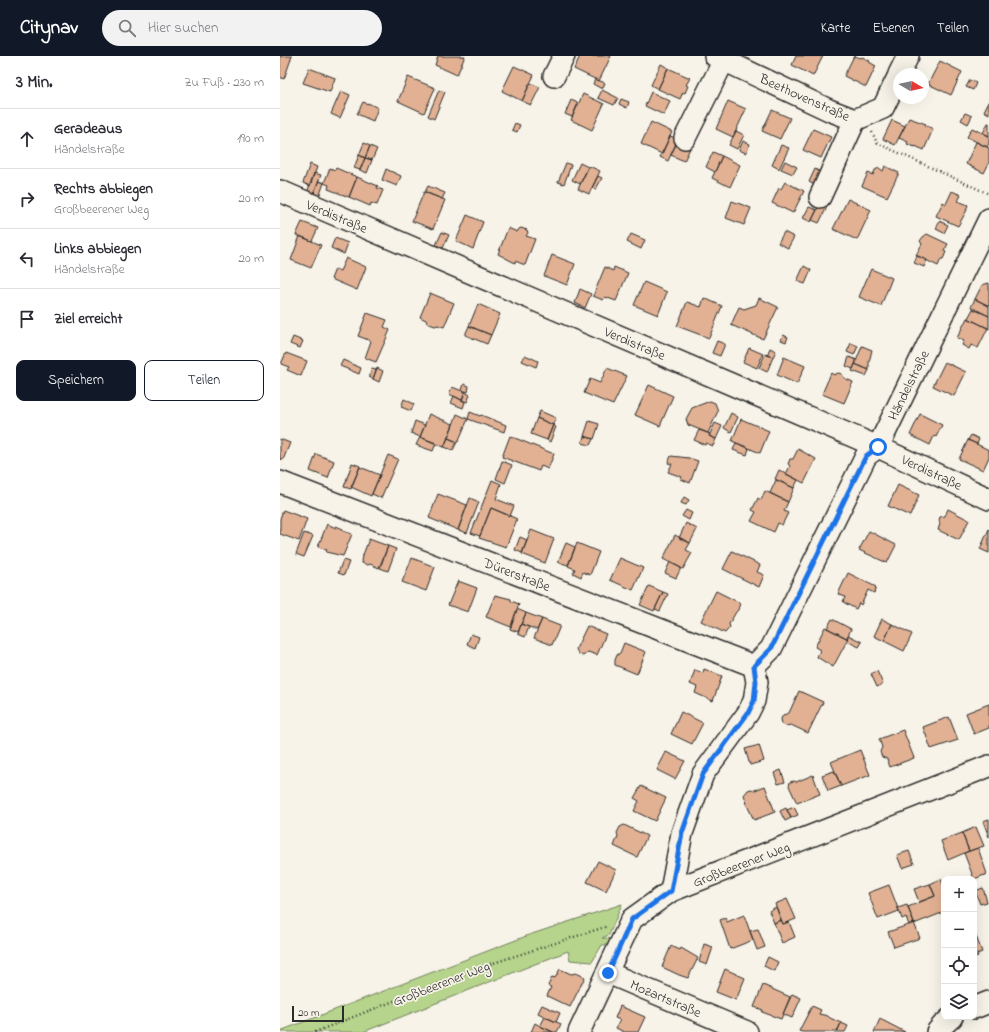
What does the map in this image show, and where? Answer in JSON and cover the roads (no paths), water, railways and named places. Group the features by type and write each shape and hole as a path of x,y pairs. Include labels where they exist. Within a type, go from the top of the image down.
{"street":[{"path":"554,76 564,56"},
{"name":"Beethovenstraße","path":"902,68 908,56"},
{"path":"685,138 720,58"},
{"name":"Beethovenstraße","path":"720,58 829,110 855,120 883,108 893,87"},
{"path":"820,198 855,120"},
{"name":"Verdistraße","path":"280,191 878,447 989,499"},
{"name":"Händelstraße","path":"754,666 771,649 866,456 878,447 989,219"},
{"name":"Dürerstraße","path":"280,482 754,666"},
{"path":"671,891 682,833 703,774 748,713 754,701 756,682 754,666"},
{"name":"Großbeerener Weg","path":"608,973 632,919 671,891 989,766"},
{"path":"579,1032 608,973"},
{"name":"Mozartstraße","path":"608,973 747,1032"},
{"path":"977,1007 989,1002"},
{"path":"937,1032 949,1020"}]}
